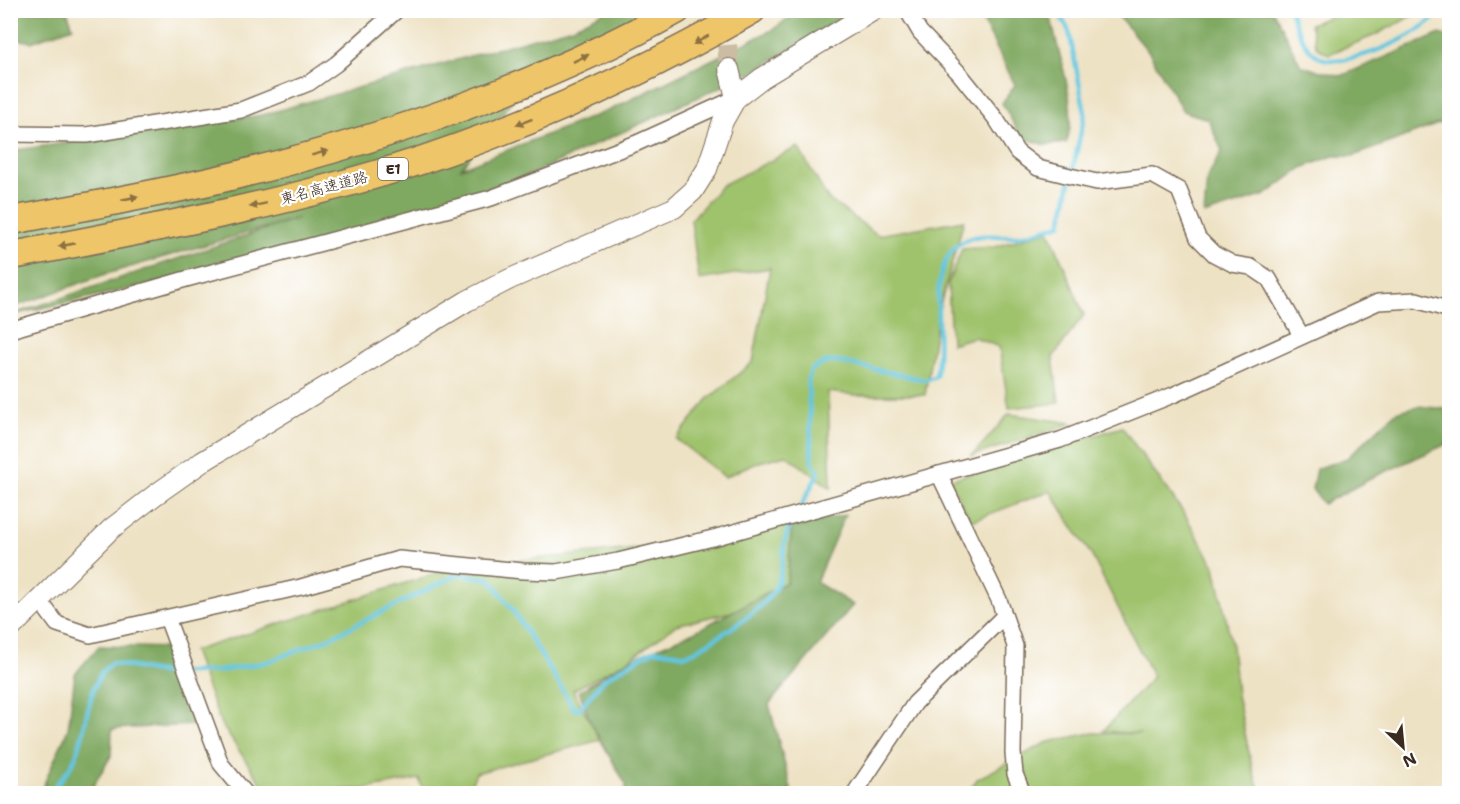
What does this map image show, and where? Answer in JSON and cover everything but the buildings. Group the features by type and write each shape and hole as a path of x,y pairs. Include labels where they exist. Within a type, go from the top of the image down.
{"highway":[{"name":"E1","path":"10,221 240,175 423,122 500,94 677,10"},
{"name":"東名高速道路","path":"10,256 289,199 392,170 555,110 693,44 752,10"}],"street":[{"path":"10,134 87,135 241,110 309,83 336,64 397,10"},
{"path":"10,330 186,279 491,198 637,143 736,98 762,78 874,10"},
{"path":"907,10 920,32 959,73 996,119 1017,152 1038,168 1088,180 1097,182 1152,175 1179,190 1198,238 1214,254 1233,264 1251,267 1269,279 1302,335"},
{"path":"10,628 111,529 202,462 467,301 510,279 674,208 693,191 707,169 723,121 736,98 729,69"},
{"path":"40,601 57,624 90,635 301,587 399,559 545,572 608,563 717,537 1060,440 1173,394 1378,302 1416,300 1449,310"},
{"path":"939,474 1004,616 1015,646 1013,753 1015,774 1023,794"},
{"path":"854,794 915,703 1004,616"},
{"path":"166,618 221,764 246,794"}],"green space":[{"path":"1347,10 1422,11 1373,36 1329,54 1317,48 1310,24"},
{"path":"10,11 67,11 73,27 31,42 11,38"},
{"path":"606,11 665,11 542,61 461,168 610,110 772,30 799,11 852,11 753,72 527,176 387,226 241,264 11,315 298,218 103,275 11,308 10,151 262,115 573,27"},
{"path":"978,11 1050,11 1069,95 1070,129 1066,143 1045,145 1021,137 1002,103 1015,85"},
{"path":"1114,11 1273,11 1301,66 1341,76 1440,34 1449,37 1449,120 1354,156 1333,156 1302,168 1265,195 1204,215 1207,178 1222,151 1208,119 1183,111 1149,52"},
{"path":"798,147 828,199 878,235 964,220 938,313 925,395 855,395 828,392 831,488 786,455 752,464 725,477 676,439 708,399 753,362 770,268 699,280 691,220 722,185"},
{"path":"1049,230 1084,315 1053,357 1059,403 1009,408 999,347 974,337 951,344 948,283 962,249 995,247"},
{"path":"1418,406 1445,409 1449,423 1449,443 1376,476 1323,504 1312,489 1316,469 1347,458 1396,412"},
{"path":"1009,414 1073,423 972,456"},
{"path":"1122,427 1185,515 1215,567 1232,646 1237,695 1252,767 1260,793 968,793 977,779 1048,742 1092,733 1141,734 1103,731 1153,677 1092,556 1050,491 971,521 949,480"},
{"path":"845,515 816,582 853,605 769,704 792,793 625,793 626,785 591,723 579,691 627,661 696,631 787,582 792,527"},
{"path":"781,525 792,527 787,582 744,609 676,625 627,661 573,690 600,740 476,773 467,793 424,793 419,779 365,789 286,791 261,783 221,724 193,651 459,566 737,539"},
{"path":"99,646 170,648 194,725 112,729 111,756 89,793 40,793 68,729 75,674"}],"waterway":[{"path":"10,16 23,10"},
{"path":"799,510 819,472 812,462 808,379 812,369 826,362 840,362 925,380 936,376 938,296 941,276 947,259 958,245 975,237 1022,235 1061,224 1085,113 1069,31 1057,10"},
{"path":"1290,10 1308,48 1319,57 1331,60 1365,55 1384,48 1419,29 1440,10"},
{"path":"49,794 72,764 96,682 112,663 163,673 220,671 267,662 325,640 459,574 490,579 513,610 575,710 579,709 604,679 639,658 655,650 686,655 695,651 731,629 766,601 779,579 785,541 793,520"}],"tunnel":[{"path":"725,15 729,69"}]}
